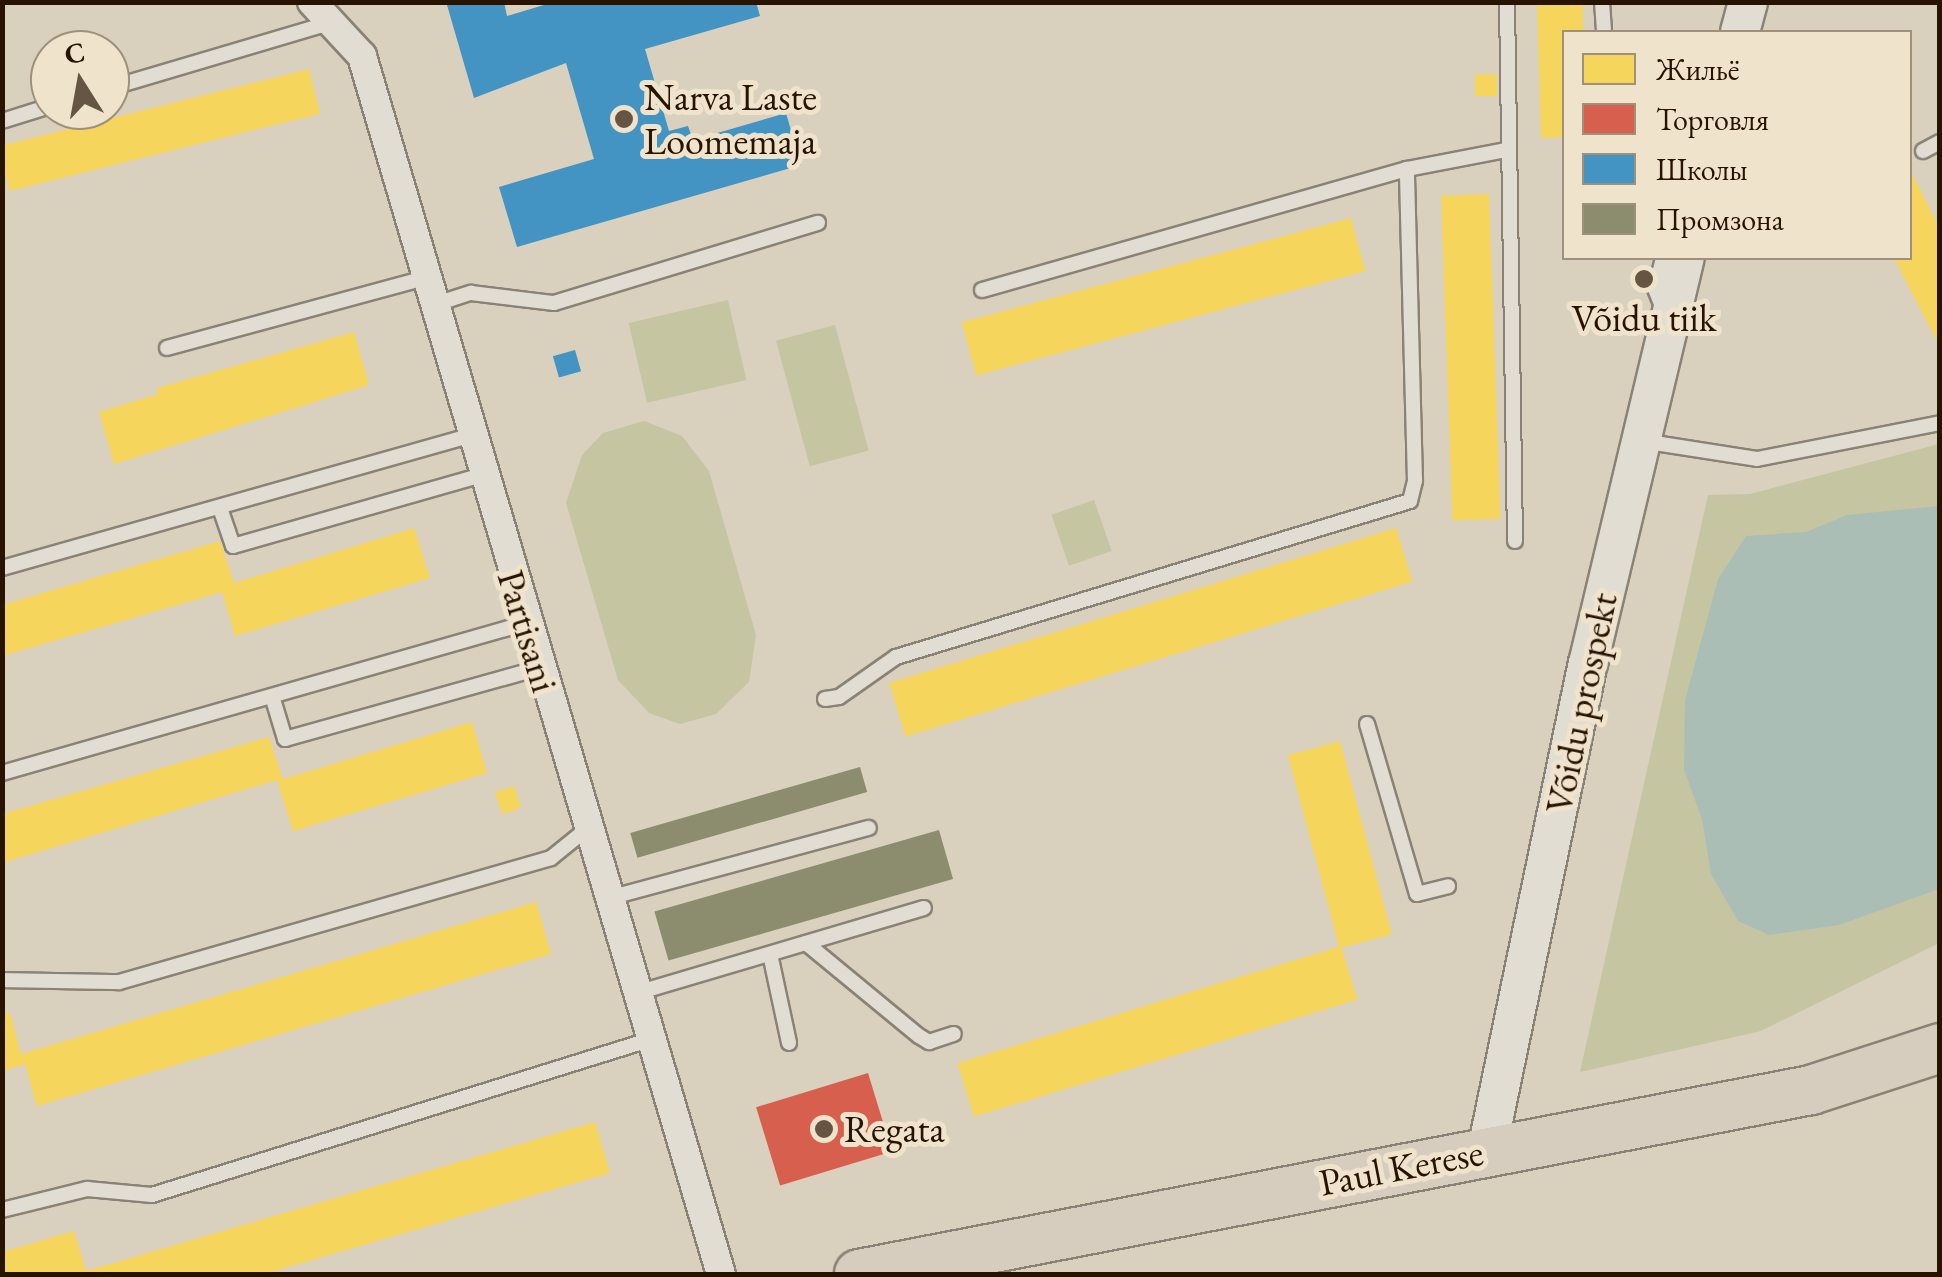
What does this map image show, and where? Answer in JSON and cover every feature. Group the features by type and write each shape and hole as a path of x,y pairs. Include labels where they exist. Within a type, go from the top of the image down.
{"highway":[{"name":"Paul Kerese","path":"859,1274 1811,1090 1940,1048"}],"street":[{"path":"1741,30 1748,2"},
{"name":"Partisani","path":"319,13 362,56 470,436 608,898 655,1038 721,1274"},
{"name":"Võidu prospekt","path":"1486,1150 1588,664 1685,260"}],"lane":[{"path":"1507,2 1512,103 1506,150 1515,541"},
{"path":"1602,2 1604,30"},
{"path":"130,81 319,13"},
{"path":"2,120 30,112"},
{"path":"1922,151 1940,142"},
{"path":"982,290 1407,169 1506,150"},
{"path":"825,698 840,697 896,656 1410,501 1407,169"},
{"path":"167,348 429,292 554,303 818,223"},
{"path":"1662,260 1655,289 1669,325"},
{"path":"1641,441 1757,459 1940,424"},
{"path":"2,568 470,436"},
{"path":"220,508 233,546 482,475"},
{"path":"2,773 526,623"},
{"path":"272,696 285,739 540,668"},
{"path":"1367,724 1417,894 1448,886"},
{"path":"2,980 119,982 550,858 588,828"},
{"path":"608,898 868,828"},
{"path":"640,992 924,908"},
{"path":"806,944 919,1036 929,1042 954,1034"},
{"path":"770,954 789,1043"},
{"path":"2,1210 87,1189 152,1195 655,1038"}],"green space":[{"path":"728,300 746,380 647,403 629,323"},
{"path":"835,325 869,451 810,466 776,341"},
{"path":"644,421 682,436 709,471 756,635 749,682 716,714 680,724 649,713 618,680 566,503 582,455 603,433"},
{"path":"1939,444 1939,943 1761,1031 1580,1072 1708,495 1750,494"},
{"path":"1094,500 1112,551 1069,566 1051,515"}],"shaded area":[{"path":"1939,506 1939,889 1839,925 1769,935 1738,921 1711,874 1702,819 1684,770 1685,700 1718,579 1746,536 1806,532 1847,515"}],"building: Жильё":[{"path":"1537,2 1583,2 1583,30 1562,30 1562,137 1541,138"},
{"path":"309,69 320,114 10,191 2,160 2,146 64,130 130,130 130,114"},
{"path":"1475,74 1497,74 1497,96 1475,96"},
{"path":"1912,174 1940,229 1940,347 1895,260 1912,260"},
{"path":"1489,194 1500,519 1452,520 1441,196"},
{"path":"1351,218 1365,271 976,375 962,322"},
{"path":"354,332 369,385 114,464 99,412 158,394 157,388"},
{"path":"414,528 430,578 235,636 222,592 2,656 2,605 220,541 234,583"},
{"path":"1396,528 1412,582 906,737 889,683"},
{"path":"472,722 487,773 293,831 277,780 2,863 2,814 269,737 283,779"},
{"path":"1340,741 1392,934 1340,948 1288,755"},
{"path":"514,786 521,808 502,814 495,792"},
{"path":"536,902 551,954 37,1106 25,1064 2,1071 2,1015 10,1013 21,1054"},
{"path":"1341,946 1357,1000 974,1117 958,1063"},
{"path":"595,1122 610,1173 264,1274 2,1274 2,1252 74,1231 86,1271"}],"building: Торговля":[{"name":"Regata","path":"868,1073 892,1151 780,1186 756,1107"}],"building: Школы":[{"name":"Narva Laste Loomemaja","path":"504,2 507,16 554,2 756,2 760,16 645,49 669,131 688,126 693,140 786,113 801,165 517,247 499,187 594,159 566,63 474,98 447,5"},
{"path":"575,350 581,371 559,377 553,356"}],"building: Промзона":[{"path":"860,767 867,792 637,858 630,833"},
{"path":"939,830 953,879 669,961 654,912"}],"place":[{"name":"Narva Laste Loomemaja","path":"624,119"},
{"name":"Võidu tiik","path":"1644,279"},
{"name":"Regata","path":"824,1129"}]}
